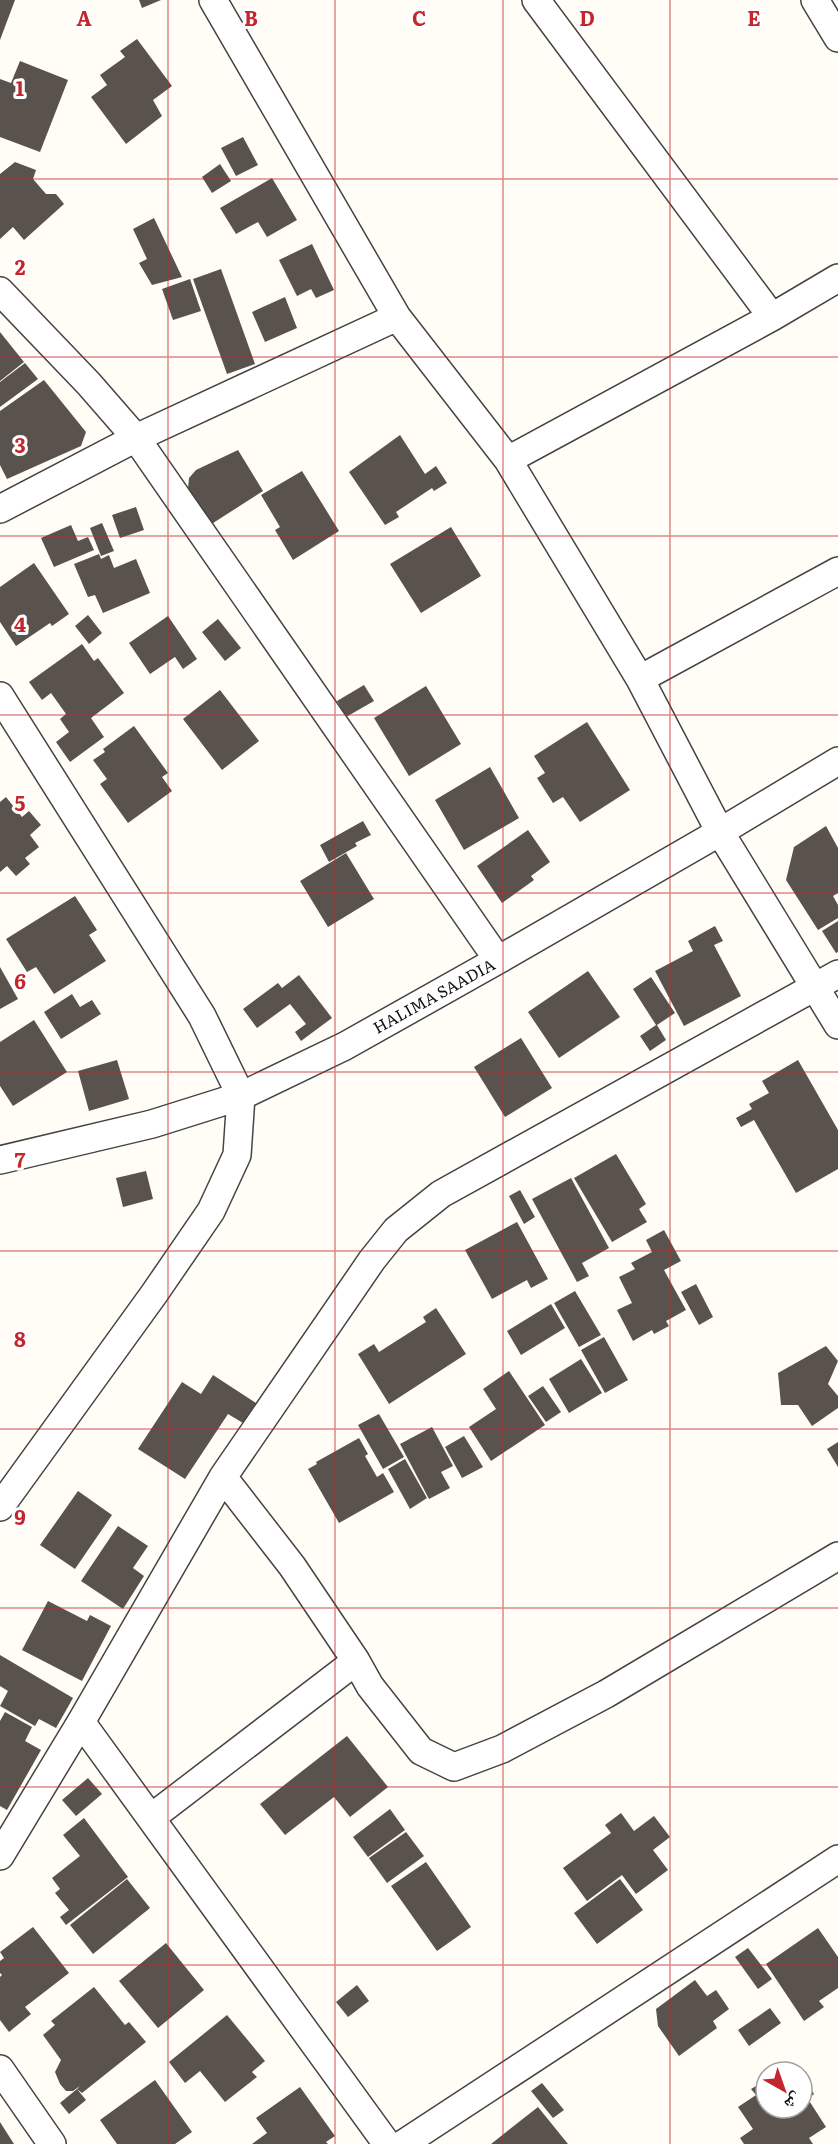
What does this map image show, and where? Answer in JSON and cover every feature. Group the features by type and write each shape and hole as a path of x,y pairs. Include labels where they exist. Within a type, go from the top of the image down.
{"street":[{"path":"213,0 397,317 508,460 640,679 720,832 827,980 838,1025"},
{"path":"536,0 772,317"},
{"path":"815,0 838,38"},
{"path":"508,460 772,317 838,278"},
{"path":"0,291 89,384 136,438 498,960"},
{"path":"0,509 136,438 397,317"},
{"path":"640,679 838,571"},
{"path":"0,696 202,1016 241,1096 237,1155 211,1211 154,1294 0,1506"},
{"name":"HALIMA SAADIA","path":"4,1152 152,1124 241,1096 345,1046 498,960 720,832 838,760"},
{"path":"0,1856 81,1722 223,1477 372,1260 396,1230 441,1194 827,980"},
{"path":"223,1477 292,1566 356,1661 370,1686 421,1751 454,1767 502,1749 606,1694 838,1556"},
{"path":"152,1817 356,1661"},
{"path":"81,1722 387,2144"},
{"path":"403,2144 838,1859"},
{"path":"0,2069 52,2144"}],"building":[{"path":"0,0 15,0 0,40"},
{"path":"139,0 161,0 142,8"},
{"path":"137,39 172,86 153,100 162,116 126,144 91,97 107,85 100,75 125,57 120,51"},
{"path":"20,61 68,80 40,152 0,137 0,79 11,83"},
{"path":"243,137 258,165 236,176 221,148"},
{"path":"15,162 36,170 33,179 46,194 56,194 64,204 24,240 13,227 0,239 0,174"},
{"path":"220,164 231,181 212,193 202,177"},
{"path":"272,178 297,220 267,237 258,222 236,234 220,208"},
{"path":"154,218 182,277 152,285 139,263 147,259 133,229"},
{"path":"312,244 334,290 316,298 311,289 297,296 279,260"},
{"path":"221,269 255,364 227,374 193,279"},
{"path":"190,279 201,311 173,320 162,289"},
{"path":"285,297 297,328 265,342 252,312"},
{"path":"0,332 24,362 0,381"},
{"path":"25,363 38,379 0,407 0,382"},
{"path":"44,380 86,432 81,446 7,479 0,465 0,411"},
{"path":"400,435 425,474 436,466 447,483 434,491 432,488 396,512 399,517 385,525 349,472"},
{"path":"238,450 263,491 210,525 190,495 189,478 196,470"},
{"path":"302,471 339,531 293,560 275,530 280,527 261,495"},
{"path":"136,507 144,530 120,538 112,515"},
{"path":"102,523 114,551 101,556 90,528"},
{"path":"71,525 78,541 88,537 94,550 54,567 41,538"},
{"path":"451,527 481,576 421,613 390,564"},
{"path":"99,554 101,559 109,555 114,568 136,559 150,593 103,613 95,595 88,597 74,564"},
{"path":"34,563 69,614 52,626 50,623 16,646 0,622 0,587"},
{"path":"88,615 102,633 89,644 75,626"},
{"path":"168,616 197,659 183,669 175,657 150,674 129,643"},
{"path":"218,619 241,648 225,661 202,632"},
{"path":"82,644 94,661 98,658 124,693 91,718 104,737 70,762 56,742 69,732 60,719 66,714 51,693 42,700 29,682"},
{"path":"364,685 374,701 346,717 337,701"},
{"path":"426,686 461,744 409,776 374,718"},
{"path":"220,690 259,741 222,770 183,719"},
{"path":"587,722 630,790 580,822 563,797 553,803 537,778 545,773 534,756"},
{"path":"134,726 168,773 162,777 172,791 128,823 100,784 107,779 93,760 105,752 103,749"},
{"path":"490,767 519,818 464,850 435,800"},
{"path":"6,797 22,817 29,811 41,825 30,835 39,847 25,858 30,864 16,876 7,866 0,872 0,802"},
{"path":"363,821 371,835 355,843 357,846 329,862 320,845"},
{"path":"826,826 838,848 838,893 833,896 838,905 838,918 818,930 786,880 794,847"},
{"path":"528,830 550,862 531,876 534,880 502,903 477,866"},
{"path":"346,853 374,899 328,927 300,881"},
{"path":"75,896 97,930 89,935 106,961 54,994 36,967 27,972 6,939"},
{"path":"838,921 838,952 836,953 822,931"},
{"path":"715,926 723,941 714,945 741,996 684,1026 655,971 693,951 688,941"},
{"path":"0,967 18,999 0,1009"},
{"path":"588,971 620,1017 559,1058 528,1012"},
{"path":"299,975 332,1018 301,1041 295,1032 306,1024 290,1004 257,1028 243,1009 278,983 282,988"},
{"path":"651,977 675,1013 657,1025 666,1040 650,1051 640,1036 656,1025 633,989"},
{"path":"72,994 80,1007 92,1000 101,1014 61,1039 44,1012"},
{"path":"34,1020 67,1072 13,1106 0,1086 0,1042"},
{"path":"521,1038 552,1088 505,1117 474,1067"},
{"path":"117,1060 129,1099 89,1111 78,1071"},
{"path":"798,1060 838,1130 838,1169 796,1193 754,1120 741,1127 736,1118 752,1109 749,1104 769,1093 762,1081"},
{"path":"616,1154 646,1204 639,1209 647,1222 612,1242 574,1178"},
{"path":"146,1171 153,1199 123,1207 116,1178"},
{"path":"571,1178 609,1248 582,1263 589,1276 577,1282 532,1199"},
{"path":"520,1190 535,1217 524,1224 509,1196"},
{"path":"517,1222 548,1279 531,1288 527,1280 492,1299 465,1250"},
{"path":"664,1230 681,1261 664,1270 686,1310 666,1321 669,1326 654,1334 652,1330 633,1341 617,1310 632,1303 619,1277 635,1269 631,1263 652,1252 646,1240"},
{"path":"696,1284 713,1317 699,1325 681,1292"},
{"path":"575,1291 601,1335 579,1347 554,1303"},
{"path":"551,1304 565,1328 521,1355 507,1331"},
{"path":"436,1308 466,1354 389,1404 358,1354 374,1344 379,1352 426,1322 423,1317"},
{"path":"604,1337 628,1380 605,1393 581,1350"},
{"path":"826,1346 838,1361 828,1384 838,1396 838,1408 812,1426 798,1405 781,1405 778,1373"},
{"path":"581,1359 602,1393 569,1413 549,1379"},
{"path":"509,1371 545,1425 491,1461 469,1427 496,1409 483,1389"},
{"path":"213,1375 256,1403 243,1423 228,1414 185,1479 138,1449 182,1382 201,1394"},
{"path":"543,1386 561,1412 546,1422 528,1396"},
{"path":"379,1414 404,1457 383,1469 358,1425"},
{"path":"432,1427 453,1466 441,1472 450,1488 429,1499 400,1444"},
{"path":"464,1436 483,1467 462,1478 445,1447"},
{"path":"359,1438 368,1454 365,1456 377,1477 383,1473 394,1492 339,1523 308,1469 317,1464 316,1462"},
{"path":"838,1442 838,1467 827,1449"},
{"path":"405,1459 427,1498 410,1509 388,1469"},
{"path":"78,1491 112,1515 75,1569 40,1545"},
{"path":"118,1526 148,1546 133,1568 144,1576 123,1609 81,1581"},
{"path":"48,1601 87,1621 90,1615 111,1626 82,1681 22,1650"},
{"path":"0,1655 73,1698 56,1728 39,1719 35,1726 0,1706 8,1691 0,1686"},
{"path":"5,1712 32,1727 25,1741 41,1750 7,1810 0,1806 0,1721"},
{"path":"347,1736 388,1787 350,1817 334,1797 285,1835 260,1804"},
{"path":"88,1778 102,1794 76,1816 62,1800"},
{"path":"390,1809 405,1830 368,1857 353,1837"},
{"path":"621,1813 634,1831 654,1816 670,1837 653,1850 668,1870 636,1894 622,1875 587,1901 563,1868 611,1833 605,1825"},
{"path":"84,1818 128,1877 66,1925 60,1917 69,1910 55,1893 60,1889 52,1878 80,1856 63,1835"},
{"path":"406,1832 424,1856 387,1883 369,1858"},
{"path":"426,1862 471,1927 437,1951 391,1886"},
{"path":"127,1879 150,1908 93,1954 70,1925"},
{"path":"620,1879 643,1910 597,1944 574,1913"},
{"path":"33,1927 69,1973 25,2007 31,2014 9,2032 0,2020 0,1977 2,1975 0,1961 4,1958 0,1952"},
{"path":"818,1928 838,1957 838,1988 819,2001 824,2007 804,2021 766,1964"},
{"path":"166,1943 204,1990 158,2028 119,1981"},
{"path":"748,1948 772,1979 758,1989 735,1957"},
{"path":"695,1980 707,1996 716,1990 729,2009 713,2021 717,2028 679,2056 658,2026 656,2009"},
{"path":"357,1985 369,2001 348,2017 336,2002"},
{"path":"94,1987 125,2025 129,2022 146,2042 82,2093 77,2089 80,2086 73,2091 66,2091 55,2072 61,2060 43,2035 55,2025 51,2021"},
{"path":"770,2008 781,2023 749,2046 738,2030"},
{"path":"227,2015 265,2061 252,2072 257,2077 225,2102 200,2071 185,2083 169,2062"},
{"path":"155,2080 192,2132 175,2144 117,2144 100,2120"},
{"path":"542,2083 564,2110 553,2118 531,2091"},
{"path":"300,2087 335,2136 326,2142 328,2144 252,2144 267,2133 256,2118"},
{"path":"77,2089 86,2100 69,2114 60,2103"},
{"path":"754,2096 754,2120 814,2120 814,2108 826,2127 809,2138 813,2144 744,2144 740,2138 753,2129 738,2107"},
{"path":"538,2107 568,2144 491,2144"},
{"path":"0,2122 14,2144 0,2144"}]}
